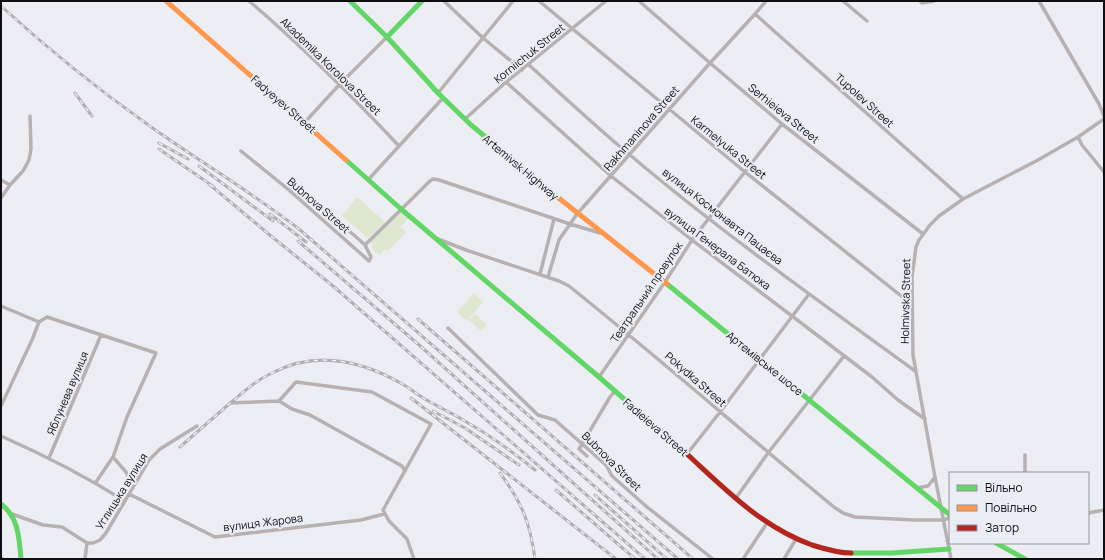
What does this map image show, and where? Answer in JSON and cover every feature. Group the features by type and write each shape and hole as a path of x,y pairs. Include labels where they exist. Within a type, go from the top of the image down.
{"street":[{"name":"Fadyeyev Street","path":"166,1 305,122 401,209"},
{"name":"Akademika Korolova Street","path":"249,1 285,32 340,84 399,146"},
{"path":"350,1 387,37 438,93 465,119"},
{"path":"305,122 340,84 422,1"},
{"path":"444,1 483,38 522,70"},
{"path":"438,93 513,1"},
{"name":"Karmelyuka Street","path":"539,1 745,172 912,303"},
{"name":"Korniichuk Street","path":"465,119 506,82 606,1"},
{"name":"Serhieieva Street","path":"639,1 782,124 923,234"},
{"name":"Rakhmaninova Street","path":"548,277 559,240 577,214 766,1"},
{"path":"843,1 867,21"},
{"path":"920,1 922,3 934,1"},
{"path":"1039,1 1099,104 1104,118"},
{"name":"Tupolev Street","path":"755,14 963,199"},
{"name":"вулиця Космонавта Пацаєва","path":"528,64 630,155 709,218 809,294 915,371"},
{"name":"вулиця Генерала Батюка","path":"506,82 611,176 692,240 872,377 898,400 925,419"},
{"path":"368,180 443,98"},
{"path":"1,198 10,185 23,171 31,155 30,116"},
{"name":"Holmivska Street","path":"951,559 940,508 912,349 912,303 916,248 923,234 939,216 963,199 1015,173 1078,137 1104,118"},
{"name":"Artemivsk Highway","path":"465,119 577,214"},
{"name":"Театральний провулок","path":"599,376 665,282 692,240 782,124"},
{"path":"1078,137 1082,145 1104,172"},
{"name":"Bubnova Street","path":"241,151 289,190 369,261 371,257 365,245 336,219"},
{"path":"365,245 433,179 554,219 602,233"},
{"path":"1,180 10,185"},
{"name":"Fadieieva Street","path":"401,209 599,376 766,523 796,539 827,550 842,553 892,553 949,550"},
{"name":"Артемівське шосе","path":"577,214 665,282 949,514"},
{"path":"540,274 554,219"},
{"name":"Pokydka Street","path":"434,237 466,250 540,274 569,286 768,453 843,513 855,517 914,520 943,520 949,518"},
{"path":"686,454 720,412 809,294"},
{"path":"1,306 39,322"},
{"path":"1,406 39,322 47,317 156,353 127,417 113,457 96,482"},
{"name":"Bubnova Street","path":"448,328 538,415 555,420 606,465 612,476 647,507 713,559"},
{"name":"Яблунева вулиця","path":"49,458 101,335"},
{"path":"736,498 768,453 844,356"},
{"path":"279,401 296,382 372,392 431,424 383,512 389,521 407,539 414,559"},
{"path":"587,456 579,449 608,400 615,391"},
{"path":"230,403 279,401 292,409 310,415 402,466 405,471"},
{"name":"Углицька вулиця","path":"87,543 93,543 100,540 106,533 149,460 160,449 197,426"},
{"path":"1,436 96,482 125,501"},
{"path":"1025,455 1025,472"},
{"path":"113,457 126,472 133,488"},
{"path":"916,488 928,486 935,477"},
{"name":"вулиця Жарова","path":"129,494 215,537 361,520 383,512"},
{"path":"1,504 12,514 17,529 21,559"},
{"path":"1089,513 1104,510"},
{"path":"12,514 42,525 62,527 87,543 85,559"},
{"path":"743,559 766,523"},
{"path":"784,559 796,539"},
{"path":"998,544 1025,559"}],"green space":[{"path":"357,197 385,222 368,238 342,216"},
{"path":"401,209 409,217 400,227 406,232 388,251 385,249 380,255 373,250 370,240"},
{"path":"474,293 483,302 467,321 457,312"},
{"path":"475,314 487,325 481,331 469,320"}],"railway":[{"path":"1,6 36,37 109,96 299,229 678,559"},
{"path":"75,93 92,116"},
{"path":"159,143 188,159"},
{"path":"159,149 214,187"},
{"path":"199,166 273,221"},
{"path":"209,184 333,286 645,559"},
{"path":"270,214 306,242"},
{"path":"298,241 418,344 658,559"},
{"path":"418,319 693,559"},
{"path":"180,447 250,387 274,372 291,365 307,361 340,361 373,370 404,385 426,400 482,431 535,470"},
{"path":"411,398 616,559"},
{"path":"433,411 465,428 519,465"},
{"path":"500,473 514,494 524,513 531,534 535,559"},
{"path":"556,490 635,559"},
{"path":"595,495 667,559"}],"traffic: fast":[{"path":"350,1 387,37 438,93 470,124 560,199"},
{"path":"387,37 422,1"},
{"path":"346,160 688,455"},
{"path":"667,284 949,514"},
{"path":"1,504 15,522 19,536 21,559"},
{"path":"998,544 1025,559"},
{"path":"851,553 892,553 949,549"}],"traffic: slow":[{"path":"166,1 346,160"},
{"path":"560,199 667,284"}],"traffic: jam":[{"path":"688,455 731,494 761,518 777,528 812,545 836,552 851,553"}]}
